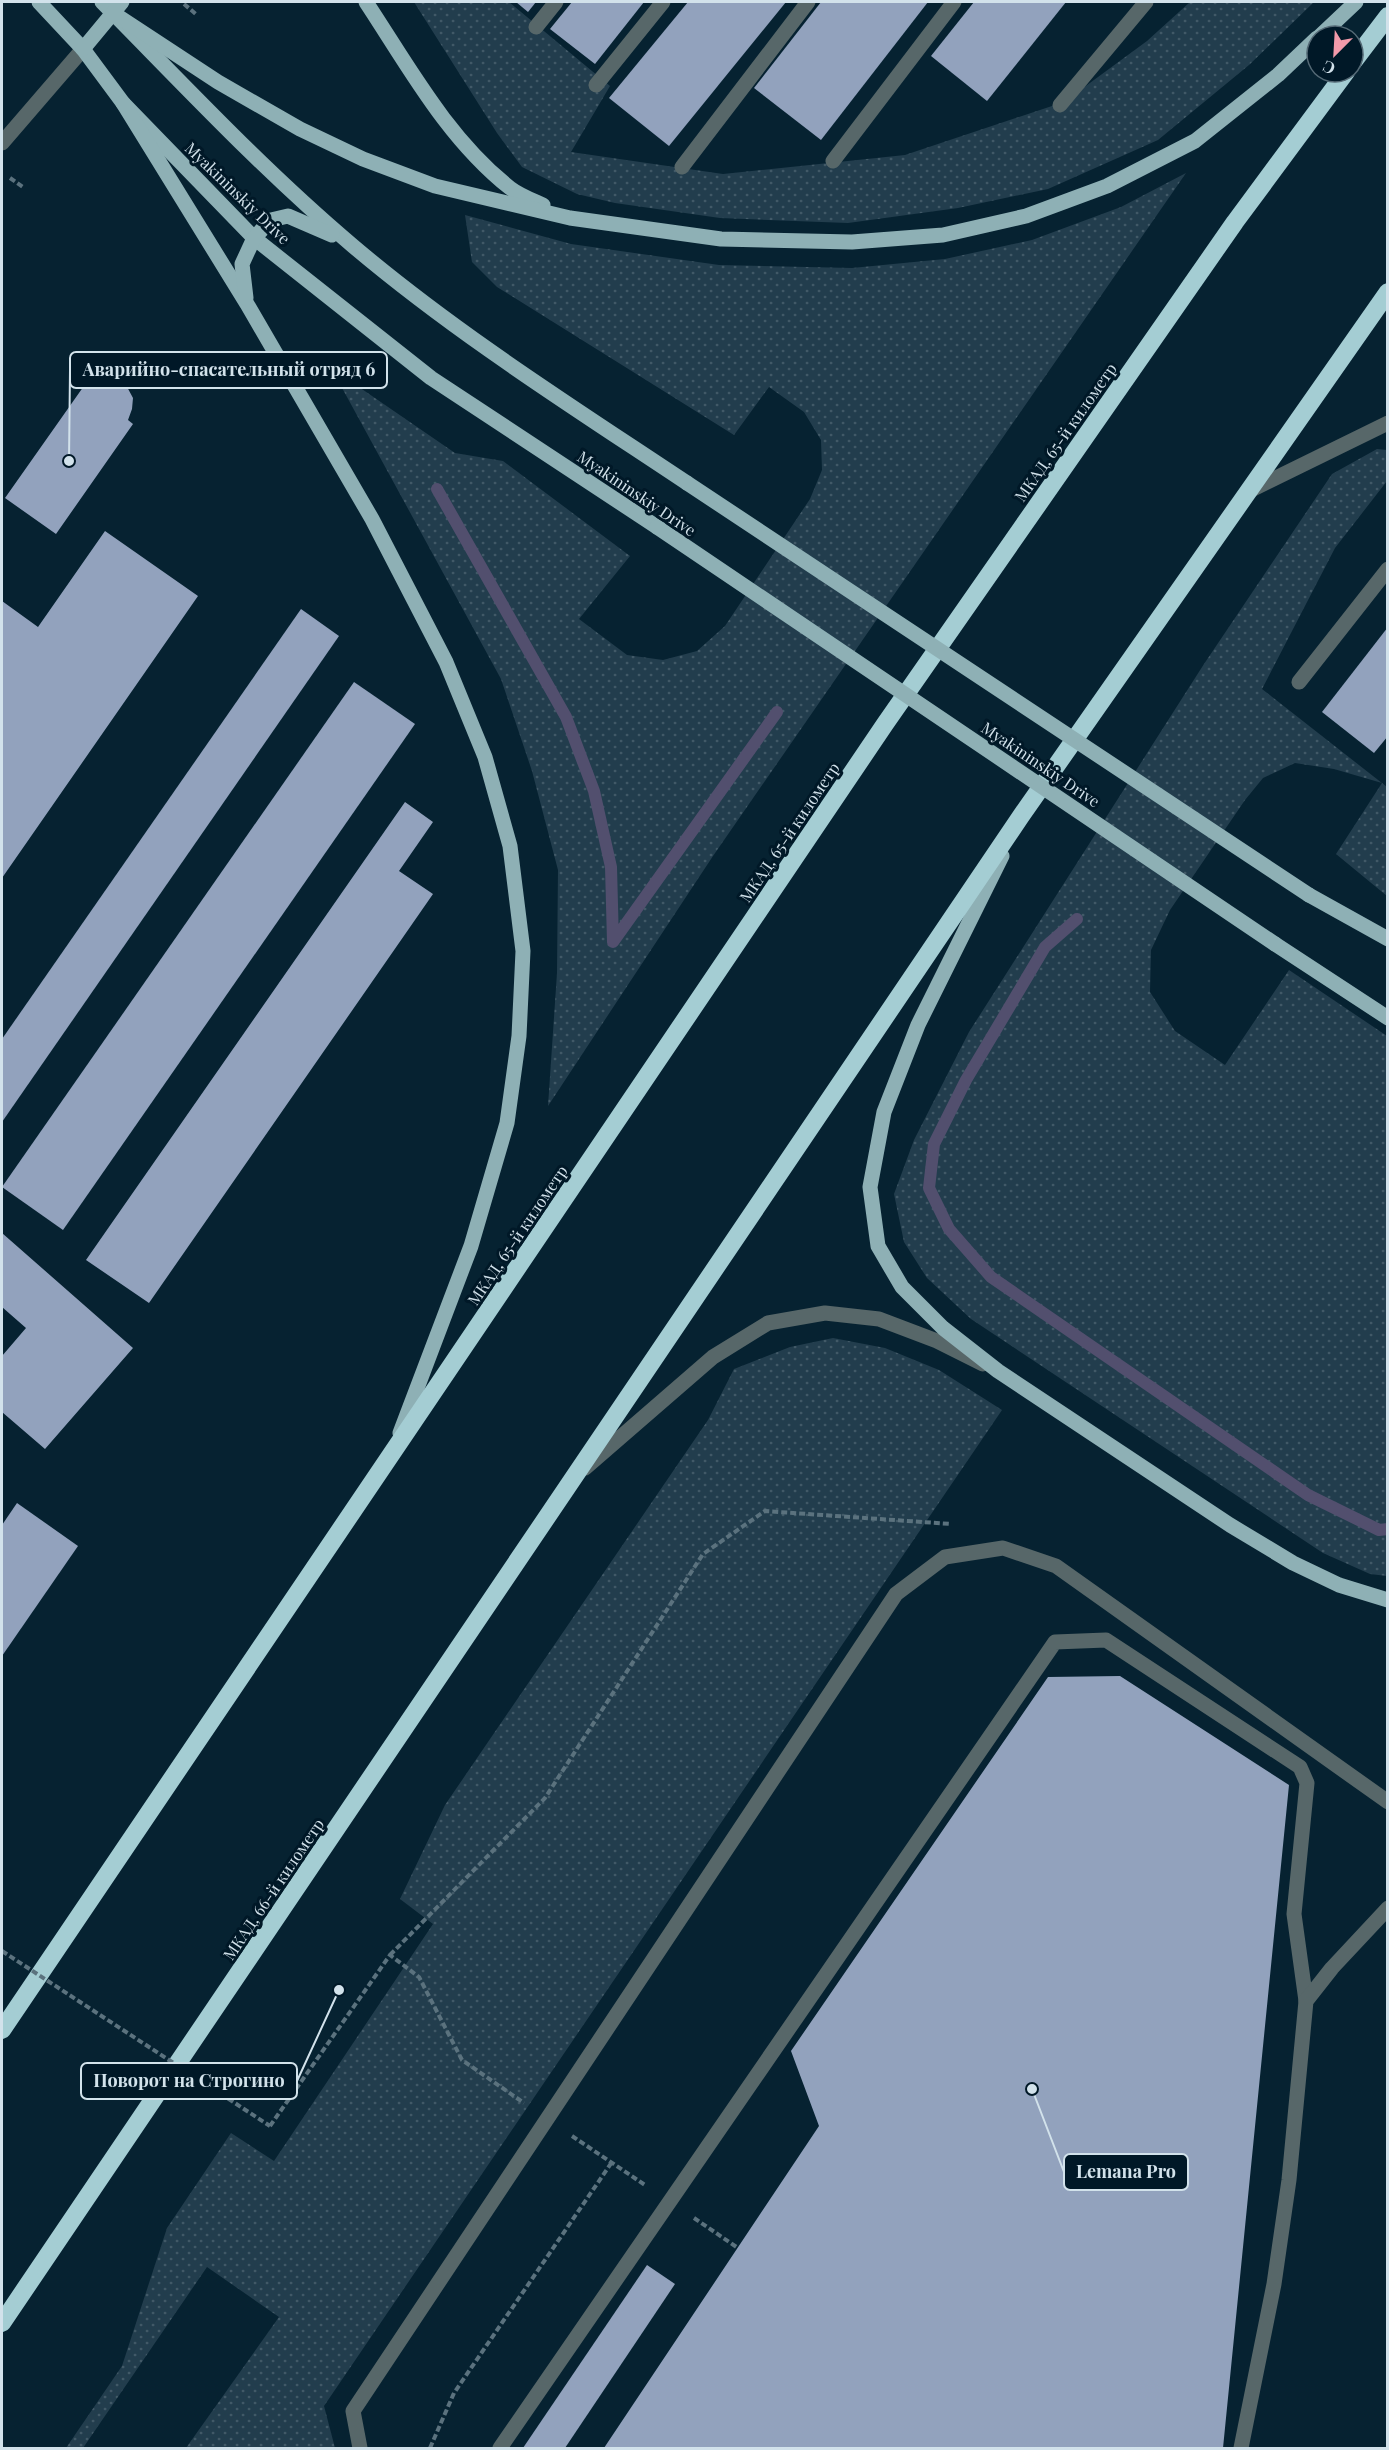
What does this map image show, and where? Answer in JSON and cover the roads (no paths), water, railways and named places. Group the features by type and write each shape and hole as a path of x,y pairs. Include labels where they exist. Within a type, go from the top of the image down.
{"highway":[{"path":"1365,46 1388,16"},
{"name":"МКАД, 65-й километр","path":"2,2030 885,724 1235,222 1337,84"},
{"path":"576,1476 1021,816 1388,292"},
{"name":"МКАД, 66-й километр","path":"2,2323 576,1476"}],"main road":[{"name":"Myakininskiy Drive","path":"39,2 83,49 123,103 254,238 431,378 1388,1018"},
{"path":"102,2 117,7 218,82 300,129 363,159 435,186 570,218 721,239 852,242 943,235 1026,216 1107,186 1195,141 1278,75 1305,49"},
{"path":"366,2 439,113 466,148 511,190 570,218"},
{"path":"1332,24 1356,2"},
{"path":"83,49 117,7"},
{"path":"117,7 258,161 353,246 463,333 1309,896 1388,939"},
{"path":"123,103 247,304 372,519 446,662 485,757 510,846 523,951 519,1036 507,1123 471,1246 391,1455"},
{"path":"247,304 242,264 254,238 271,220 288,216 314,225 353,246"},
{"path":"1021,816 918,1025 884,1112 870,1187 878,1246 902,1287 943,1328 998,1371 1220,1519 1293,1563 1339,1585 1388,1600"}],"street":[{"path":"536,27 556,2"},
{"path":"596,85 663,2"},
{"path":"682,167 808,2"},
{"path":"833,161 954,2"},
{"path":"1060,105 1146,2"},
{"path":"2,143 83,49"},
{"path":"1247,492 1388,423"},
{"path":"1299,682 1388,569"},
{"path":"1309,896 1388,948"},
{"path":"576,1476 713,1357 768,1323 825,1313 879,1319 937,1341 998,1371"},
{"path":"360,2448 353,2411 896,1593 945,1557 1003,1548 1056,1566 1388,1802"},
{"path":"500,2448 1055,1642 1106,1640 1300,1767 1307,1783 1294,1914 1306,2001 1289,2180 1274,2284 1241,2448"},
{"path":"1306,2001 1332,1968 1388,1908"}],"waterway":[{"path":"437,489 566,717 594,791 611,867 613,942 777,712"},
{"path":"1077,919 1045,947 966,1080 934,1144 929,1188 949,1229 991,1277 1308,1495 1379,1530 1388,1529"}],"place":[{"name":"Аварийно-спасательный отряд 6","path":"69,461"},
{"name":"Поворот на Строгино","path":"339,1990"},
{"name":"Lemana Pro","path":"1032,2089"}]}
